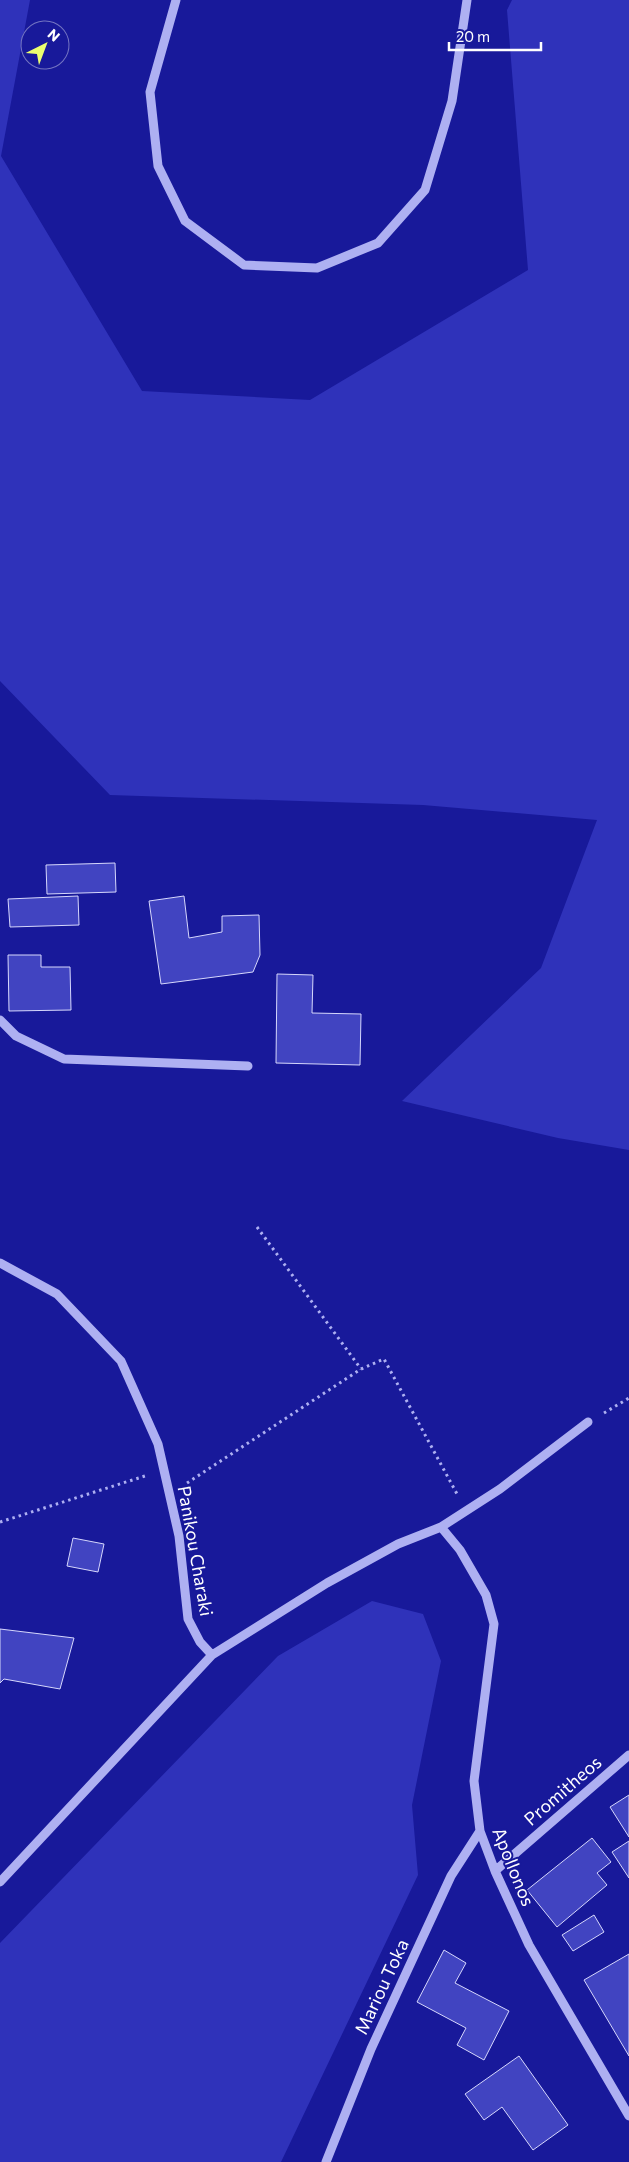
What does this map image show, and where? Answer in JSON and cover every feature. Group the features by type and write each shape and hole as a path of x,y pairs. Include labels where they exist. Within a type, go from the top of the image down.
{"street":[{"path":"176,0 150,92 158,166 185,221 244,265 317,268 378,243 425,190 452,101 467,0"},
{"path":"0,1020 16,1036 64,1058 248,1066"},
{"name":"Panikou Charaki","path":"0,1263 57,1294 121,1361 158,1444 179,1536 188,1619 200,1642 212,1656"},
{"path":"0,1882 212,1656 327,1583 398,1544 441,1527 500,1488 588,1422"},
{"name":"Apollonos","path":"441,1527 460,1550 486,1595 494,1624 474,1780 480,1831 495,1871 529,1945 629,2116"},
{"name":"Promitheos","path":"495,1871 629,1755"},
{"name":"Mariou Toka","path":"326,2162 371,2049 447,1884 480,1831"}],"path":[{"path":"257,1227 361,1369"},
{"path":"170,1495 361,1369 384,1359 466,1511"},
{"path":"588,1422 629,1398"},
{"path":"0,1522 164,1470"}],"shaded area":[{"path":"0,0 30,0 26,20 20,20 20,54 1,156 142,391 310,400 528,270 507,10 512,0 629,0 629,1150 558,1138 402,1101 541,968 597,820 423,805 110,795 0,681"},
{"path":"372,1601 423,1614 441,1661 412,1805 418,1875 281,2162 0,2162 0,1943 278,1656"}],"building":[{"path":"115,863 116,892 47,894 46,865"},
{"path":"78,896 79,925 10,927 8,899"},
{"path":"184,896 189,938 222,932 222,916 259,915 260,955 253,972 161,984 149,901"},
{"path":"8,955 41,955 41,967 70,967 71,1010 9,1011"},
{"path":"277,974 313,975 312,1013 361,1014 360,1065 276,1063"},
{"path":"73,1538 104,1544 98,1572 67,1566"},
{"path":"0,1629 74,1638 60,1689 4,1679 0,1683"},
{"path":"629,1795 629,1837 610,1807"},
{"path":"592,1838 611,1862 597,1873 607,1885 557,1927 527,1890"},
{"path":"629,1841 629,1878 612,1852"},
{"path":"594,1915 604,1932 573,1951 562,1935"},
{"path":"444,1950 466,1963 455,1983 509,2011 484,2060 457,2045 466,2028 417,2002"},
{"path":"629,1954 629,2056 584,1980"},
{"path":"519,2056 568,2125 533,2150 502,2107 484,2120 465,2094"}]}
